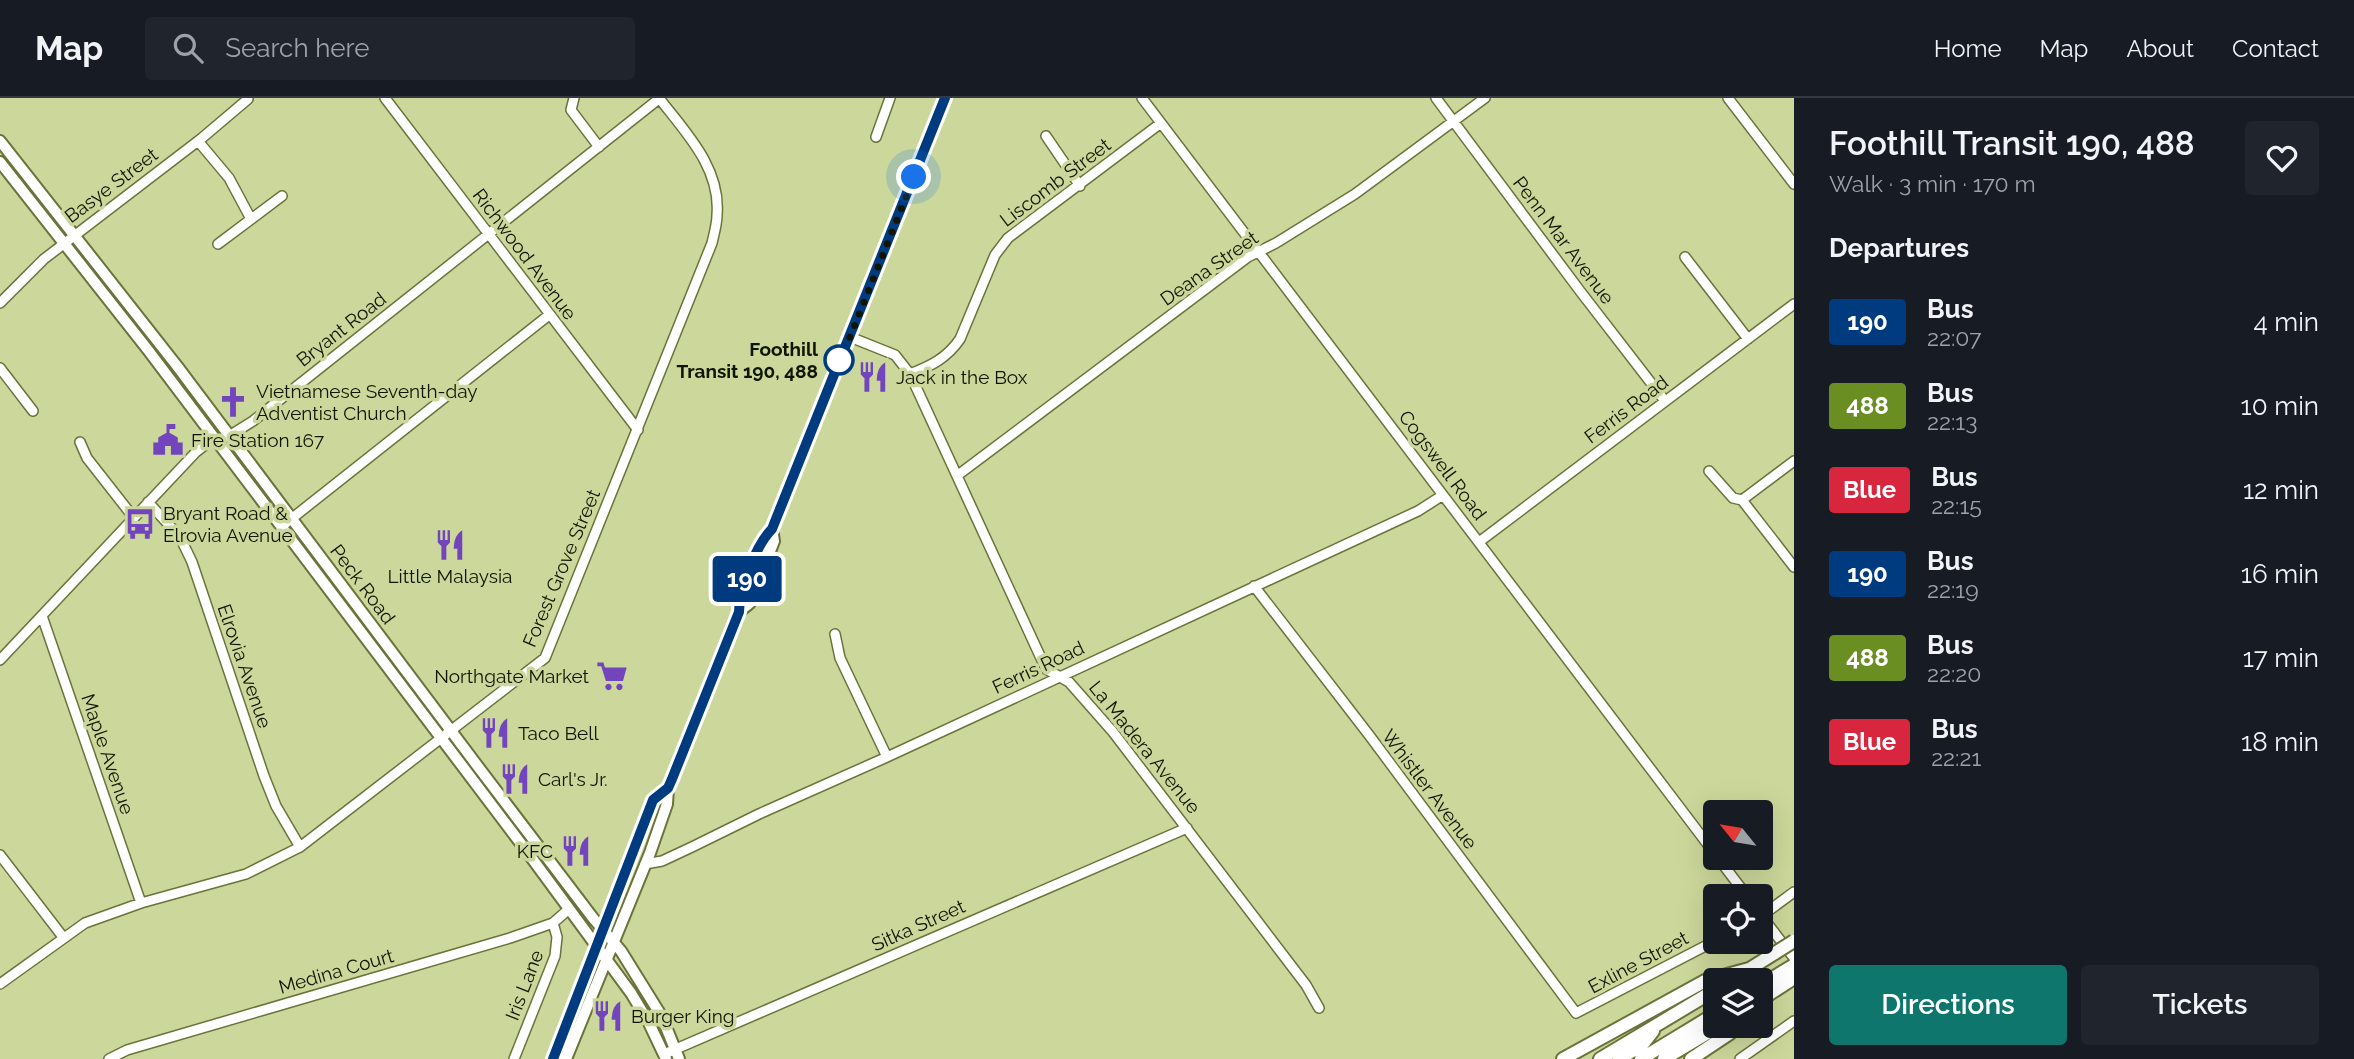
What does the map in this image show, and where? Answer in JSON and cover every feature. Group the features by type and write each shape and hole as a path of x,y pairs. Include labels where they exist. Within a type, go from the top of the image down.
{"highway":[{"path":"1751,968 1794,941"},
{"path":"1773,980 1792,970"},
{"path":"1773,988 1792,970"},
{"path":"1563,1059 1703,982"},
{"path":"1600,1059 1703,997"},
{"path":"1641,1059 1703,1021"},
{"path":"1619,1059 1642,1045 1660,1023"},
{"path":"1664,1059 1703,1036"},
{"path":"1691,1059 1722,1038"}],"main road":[{"path":"566,1059 645,864 667,804 668,788 739,612 739,598 764,538 772,529 945,98"},
{"name":"Peck Road","path":"0,141 229,436 614,942 643,984 678,1054"},
{"name":"Peck Road","path":"0,162 216,440 521,844 631,993 665,1057"},
{"path":"355,625 366,616"},
{"path":"553,1059 653,800 668,788"},
{"path":"521,844 532,836"}],"street":[{"name":"Richwood Avenue","path":"385,98 638,430"},
{"path":"574,98 571,110 599,147"},
{"name":"Bryant Road","path":"0,660 196,452 209,442 229,436 253,421 659,98"},
{"name":"Forest Grove Street","path":"0,984 85,923 141,903 246,874 300,847 545,658 712,243 718,214 715,186 704,157 659,98"},
{"path":"876,137 890,98"},
{"name":"Cogswell Road","path":"1142,98 1703,839"},
{"name":"Penn Mar Avenue","path":"1436,98 1665,401"},
{"name":"Deana Street","path":"958,475 1259,251 1326,213 1485,98"},
{"path":"1728,98 1794,184"},
{"name":"Basye Street","path":"0,303 44,258 198,141 248,99"},
{"name":"Liscomb Street","path":"910,374 932,365 953,350 995,255 1008,238 1161,123"},
{"path":"1046,136 1080,186"},
{"path":"198,141 229,178 251,219"},
{"path":"218,244 282,196"},
{"path":"1685,257 1748,339"},
{"name":"Ferris Road","path":"1479,542 1794,304"},
{"path":"281,527 549,315"},
{"name":"La Madera Avenue","path":"850,337 895,355 910,374 1046,669 1069,682 1113,732 1306,985 1319,1007"},
{"path":"0,368 33,411"},
{"path":"80,442 87,458 134,518"},
{"path":"1742,500 1794,461"},
{"path":"1709,471 1733,498 1742,500 1794,567"},
{"name":"Ferris Road","path":"645,864 662,861 887,757 1418,511 1443,495"},
{"name":"Elrovia Avenue","path":"148,502 180,537 192,562 264,776 276,806 300,847"},
{"name":"Whistler Avenue","path":"1254,586 1576,1013"},
{"name":"Maple Avenue","path":"42,616 141,903"},
{"path":"835,634 840,658 887,757"},
{"name":"Sitka Street","path":"665,1057 678,1054 1187,828"},
{"path":"0,855 63,937"},
{"name":"Cogswell Road","path":"1727,870 1738,884"},
{"path":"1773,907 1794,892"},
{"name":"Medina Court","path":"109,1059 127,1050 498,941 553,923 569,909"},
{"name":"Iris Lane","path":"514,1059 555,956 557,937 553,923"},
{"path":"1773,937 1792,970"},
{"name":"Exline Street","path":"1576,1013 1703,947"},
{"path":"1740,1059 1794,1021"}],"bus line":[{"name":"190","path":"553,1059 653,800 668,788 672,779 739,612 739,598 747,578 764,538 772,529 945,98"}],"place":[{"name":"Foothill Transit 190, 488","path":"839,360"},
{"name":"Jack in the Box","path":"873,377"},
{"name":"Vietnamese Seventh-day Adventist Church","path":"233,402"},
{"name":"Fire Station 167","path":"168,440"},
{"name":"Bryant Road & Elrovia Avenue","path":"140,524"},
{"name":"Little Malaysia","path":"450,545"},
{"name":"Northgate Market","path":"612,676"},
{"name":"Taco Bell","path":"495,733"},
{"name":"Carl's Jr.","path":"515,779"},
{"name":"KFC","path":"576,851"},
{"name":"Burger King","path":"608,1016"}],"route":[{"path":"839,360 914,177"}]}
